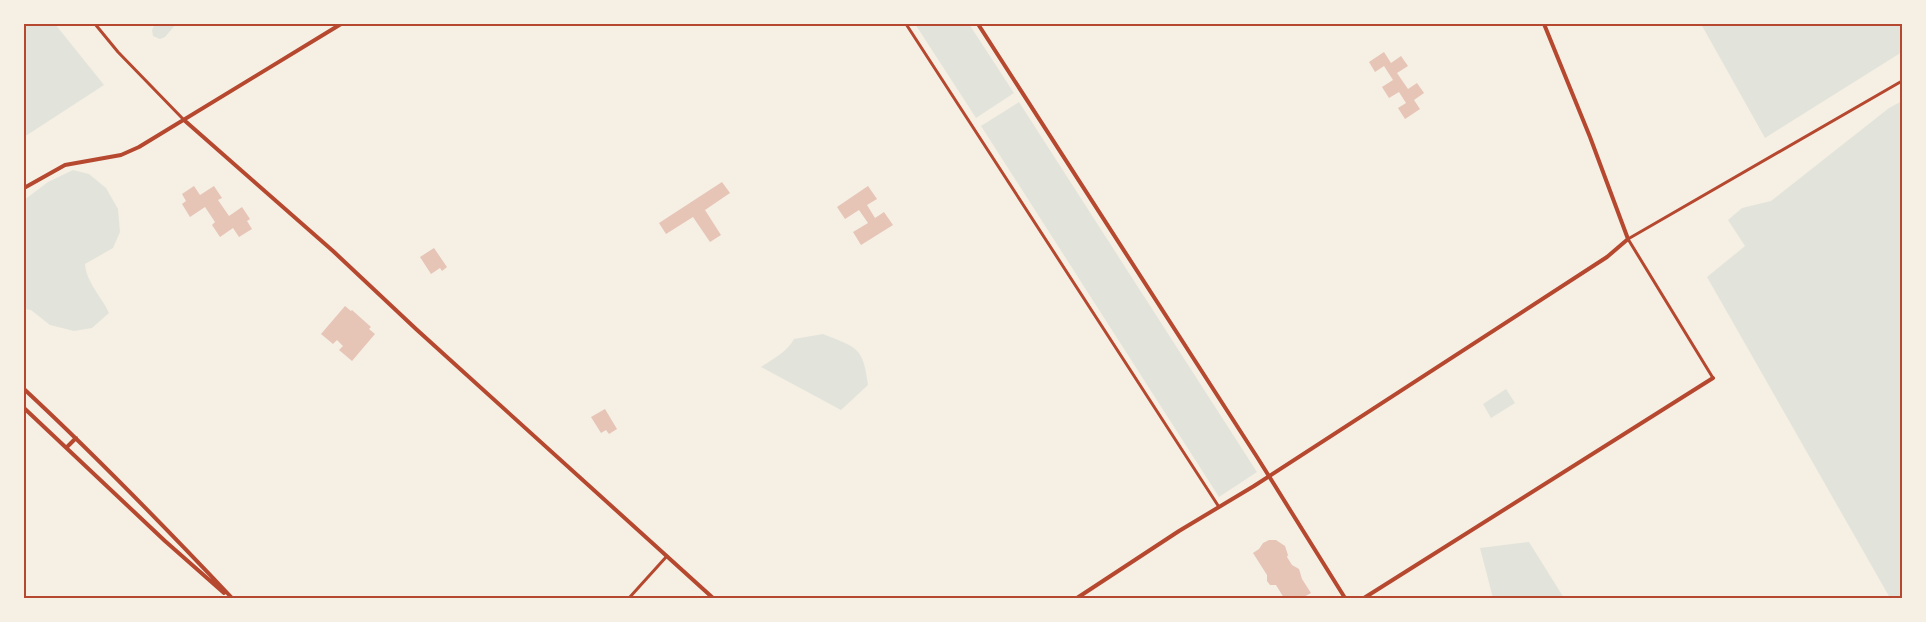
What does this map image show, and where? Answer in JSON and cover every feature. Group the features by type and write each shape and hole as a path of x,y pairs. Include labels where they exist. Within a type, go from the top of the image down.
{"street":[{"path":"96,24 118,52 184,120 333,251 416,329 713,598"},
{"path":"24,188 65,166 121,156 139,147 341,24"},
{"path":"906,24 1219,507"},
{"path":"978,24 1346,598"},
{"path":"1364,598 1713,378 1628,239 1590,137 1544,24"},
{"path":"1077,598 1179,530 1269,476 1607,257 1628,239 1902,81"},
{"path":"24,389 161,523 231,598"},
{"path":"24,408 165,541 231,598"},
{"path":"67,447 76,438"},
{"path":"629,598 667,556"}],"shaded area":[{"path":"24,24 55,24 104,85 24,137"},
{"path":"155,24 176,24 165,37 160,39 153,36 152,30"},
{"path":"915,24 969,24 1014,93 976,118"},
{"path":"1701,24 1902,24 1902,52 1765,138"},
{"path":"1902,101 1902,598 1890,598 1707,277 1745,246 1728,220 1742,208 1771,201 1889,108"},
{"path":"1019,102 1257,472 1219,497 981,126"},
{"path":"73,170 89,174 106,188 118,209 120,232 113,248 85,264 88,277 109,313 92,328 74,331 50,325 31,310 24,309 24,200 48,182"},
{"path":"823,334 851,346 861,355 864,363 868,385 841,410 761,367 784,351 794,339"},
{"path":"1506,389 1515,403 1491,418 1483,404"},
{"path":"1529,542 1564,598 1493,598 1480,548"}],"building":[{"path":"1384,52 1391,63 1401,56 1408,66 1397,73 1408,89 1417,83 1424,93 1414,100 1420,109 1405,119 1398,108 1406,103 1399,92 1389,98 1382,87 1393,80 1384,66 1375,72 1369,62"},
{"path":"722,182 730,193 705,210 721,235 710,242 693,217 666,234 659,223"},
{"path":"194,186 200,195 214,186 222,198 218,200 229,216 242,207 250,219 247,221 252,229 239,237 233,228 220,237 212,225 215,222 205,207 190,217 182,204 186,201 182,194"},
{"path":"868,186 877,199 867,205 875,218 884,212 893,225 861,245 853,232 868,223 859,210 845,219 837,207"},
{"path":"434,248 447,267 442,271 440,268 431,274 420,257"},
{"path":"345,306 371,327 369,329 375,334 352,361 339,350 343,346 337,340 333,344 321,334"},
{"path":"605,409 617,429 609,434 606,430 601,433 591,417"},
{"path":"1269,540 1276,540 1285,546 1287,557 1292,565 1299,569 1302,579 1311,593 1302,598 1284,598 1276,585 1270,585 1267,581 1267,575 1253,553"}]}
